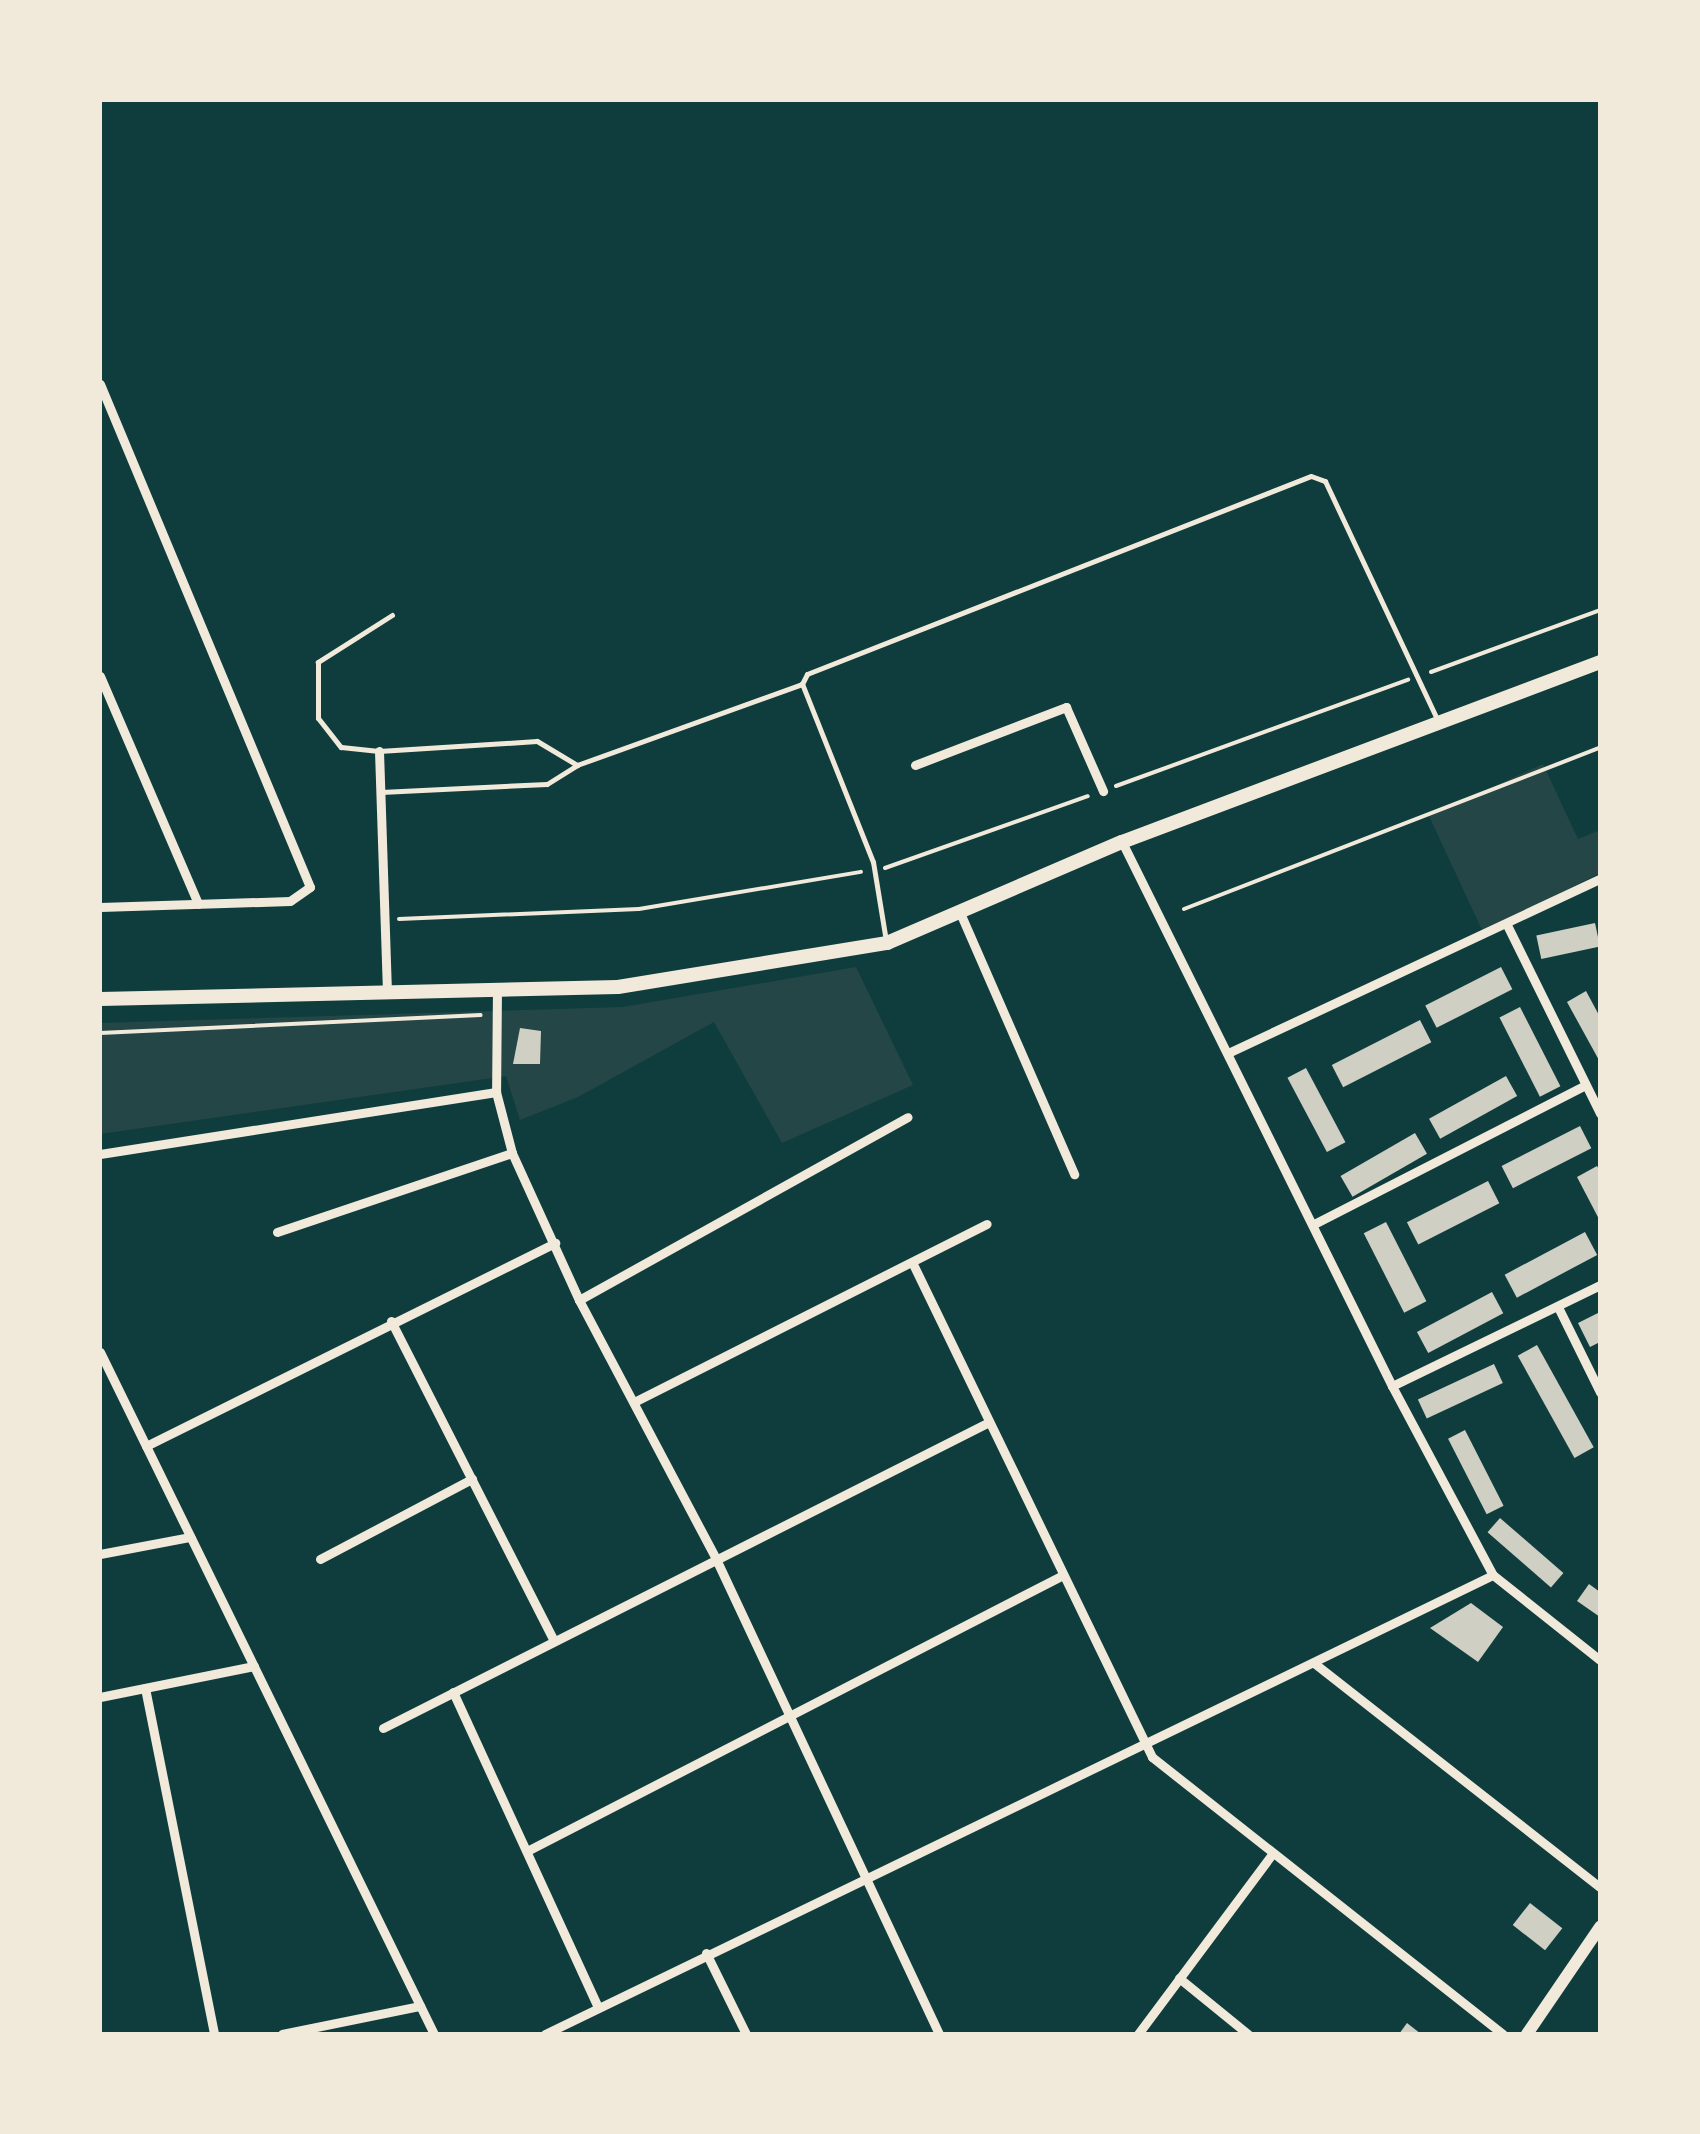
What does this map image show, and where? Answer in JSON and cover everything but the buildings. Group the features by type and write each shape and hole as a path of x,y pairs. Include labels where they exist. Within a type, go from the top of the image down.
{"main road":[{"path":"100,999 618,987 886,943 961,915 1122,842 1600,662"},
{"path":"1527,2034 1600,1927"}],"street":[{"path":"100,384 308,875 306,895 290,901 100,907"},
{"path":"100,676 198,904"},
{"path":"914,765 1066,706 1103,790"},
{"path":"380,751 387,990"},
{"path":"1122,842 1392,1386 1493,1574 1600,1660"},
{"path":"1228,1053 1508,927 1600,879"},
{"path":"961,915 1074,1174"},
{"path":"1508,927 1600,1113"},
{"path":"496,987 496,1092 512,1153 580,1300 716,1560 939,2034"},
{"path":"1314,1224 1586,1085"},
{"path":"100,1154 496,1092"},
{"path":"580,1300 908,1117"},
{"path":"277,1232 512,1153"},
{"path":"634,1402 987,1224"},
{"path":"146,1446 555,1243"},
{"path":"912,1262 1152,1757 1503,2034"},
{"path":"1392,1386 1600,1285"},
{"path":"1558,1307 1600,1392"},
{"path":"392,1321 554,1642"},
{"path":"100,1352 434,2034"},
{"path":"382,1728 989,1422"},
{"path":"320,1559 472,1479"},
{"path":"100,1554 190,1537"},
{"path":"545,2034 1493,1574"},
{"path":"526,1852 1063,1575"},
{"path":"1314,1664 1600,1887"},
{"path":"100,1697 254,1666"},
{"path":"145,1688 214,2034"},
{"path":"453,1692 598,2007"},
{"path":"1138,2034 1272,1854"},
{"path":"706,1953 746,2034"},
{"path":"1179,1978 1248,2034"},
{"path":"282,2034 420,2006"}],"lane":[{"path":"381,792 547,784 577,764 802,684 807,674 1311,476 1325,481 1439,723"},
{"path":"392,615 318,662 314,690 318,718 342,746 380,751 537,741 577,764"},
{"path":"802,684 873,862 886,943"}],"path":[{"path":"384,918 639,909 898,866 1600,610"},
{"path":"1184,910 1600,748"},
{"path":"100,1034 496,1014"}],"shaded area":[{"path":"1543,764 1578,839 1600,830 1600,873 1483,932 1429,816"},
{"path":"856,967 913,1085 782,1143 714,1022 578,1097 520,1120 506,1076 100,1134 100,1023 623,1007"}]}
